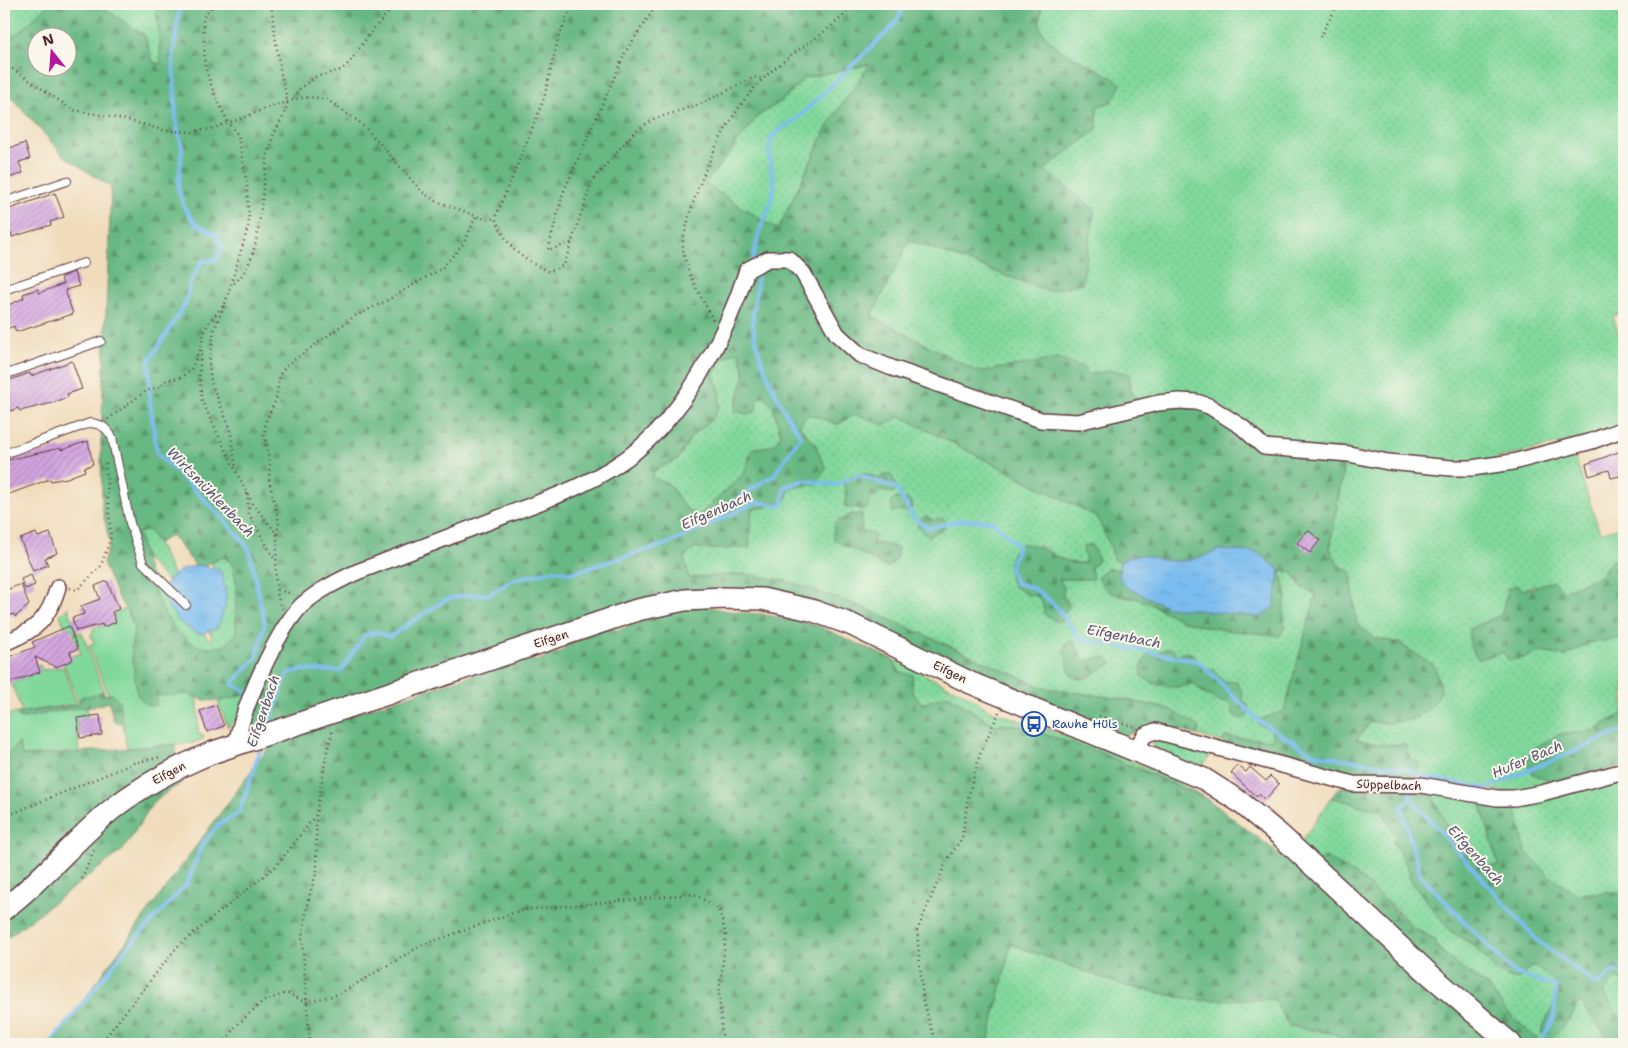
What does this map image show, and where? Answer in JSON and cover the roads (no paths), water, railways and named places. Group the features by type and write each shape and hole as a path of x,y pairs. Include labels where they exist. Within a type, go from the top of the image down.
{"main road":[{"name":"Eifgen","path":"4,909 42,876 110,811 144,786 180,766 240,743 637,610 685,600 724,598 762,600 831,616 1006,697 1204,779 1240,802 1280,835 1427,972 1511,1044"}],"street":[{"path":"240,743 239,725 270,655 290,619 311,598 358,572 587,484 608,470 642,444 687,396 732,314 747,270 768,259 789,259 803,273 837,334 860,355 1041,420 1078,422 1158,403 1179,401 1209,406 1242,427 1264,446 1349,454 1388,462 1451,468 1494,466 1560,450 1609,436 1624,429"},
{"path":"4,643 27,632 46,618 52,607 58,587"},
{"name":"Süppelbach","path":"1135,750 1150,732 1155,731 1353,784 1381,786 1422,785 1479,796 1514,798 1570,786 1624,771"}],"lane":[{"path":"4,202 67,181"},
{"path":"4,287 10,288 84,262"},
{"path":"4,375 101,341"},
{"path":"4,454 90,423 103,426 112,437 130,522 143,563 186,605"}],"water":[{"path":"1219,550 1257,552 1280,570 1274,607 1260,617 1168,607 1124,586 1119,576 1120,562 1134,556 1140,555 1165,560 1185,561"},
{"path":"199,565 220,570 226,594 225,606 217,628 200,634 180,622 168,605 163,590 169,579 177,572"}],"waterway":[{"name":"Wirtsmühlenbach","path":"180,4 173,58 176,120 182,148 178,188 184,207 195,223 217,235 221,248 216,260 202,261 190,283 186,303 149,361 150,401 157,453 222,517 249,549 265,623 257,657 232,684 248,692"},
{"path":"754,263 753,258 760,229 771,203 774,185 769,152 771,138 783,127 796,120 896,23 903,8 909,4"},
{"path":"719,518 745,493 774,475 801,436 769,380 758,348 753,319 757,282 756,269"},
{"name":"Eifgenbach","path":"268,726 288,673 303,670 341,671 365,635 376,632 389,637 445,600 460,596 490,594 512,580 555,570 572,573 670,543 757,502 782,506 785,487 805,480 835,485 858,475 896,488 914,518 928,528 963,520 992,521 1018,546 1010,568 1016,583 1036,590 1045,596 1060,612 1079,639 1198,661 1259,721 1314,754 1406,769 1430,778 1487,788 1624,730"},
{"name":"Wirtsmühlenbach","path":"256,696 274,706"},
{"name":"Eifgenbach","path":"50,1044 126,949 187,884 202,845 218,825 239,813 263,742"},
{"name":"Eifgenbach","path":"1409,788 1411,799 1537,940 1597,985 1614,971 1624,975"},
{"path":"1411,799 1401,807 1421,876 1514,973 1556,986 1554,1017 1540,1044"}],"place":[{"name":"Rauhe Hüls","path":"1034,724"}],"water label":[{"name":"Hufer Bach","path":"1527,759"}]}
